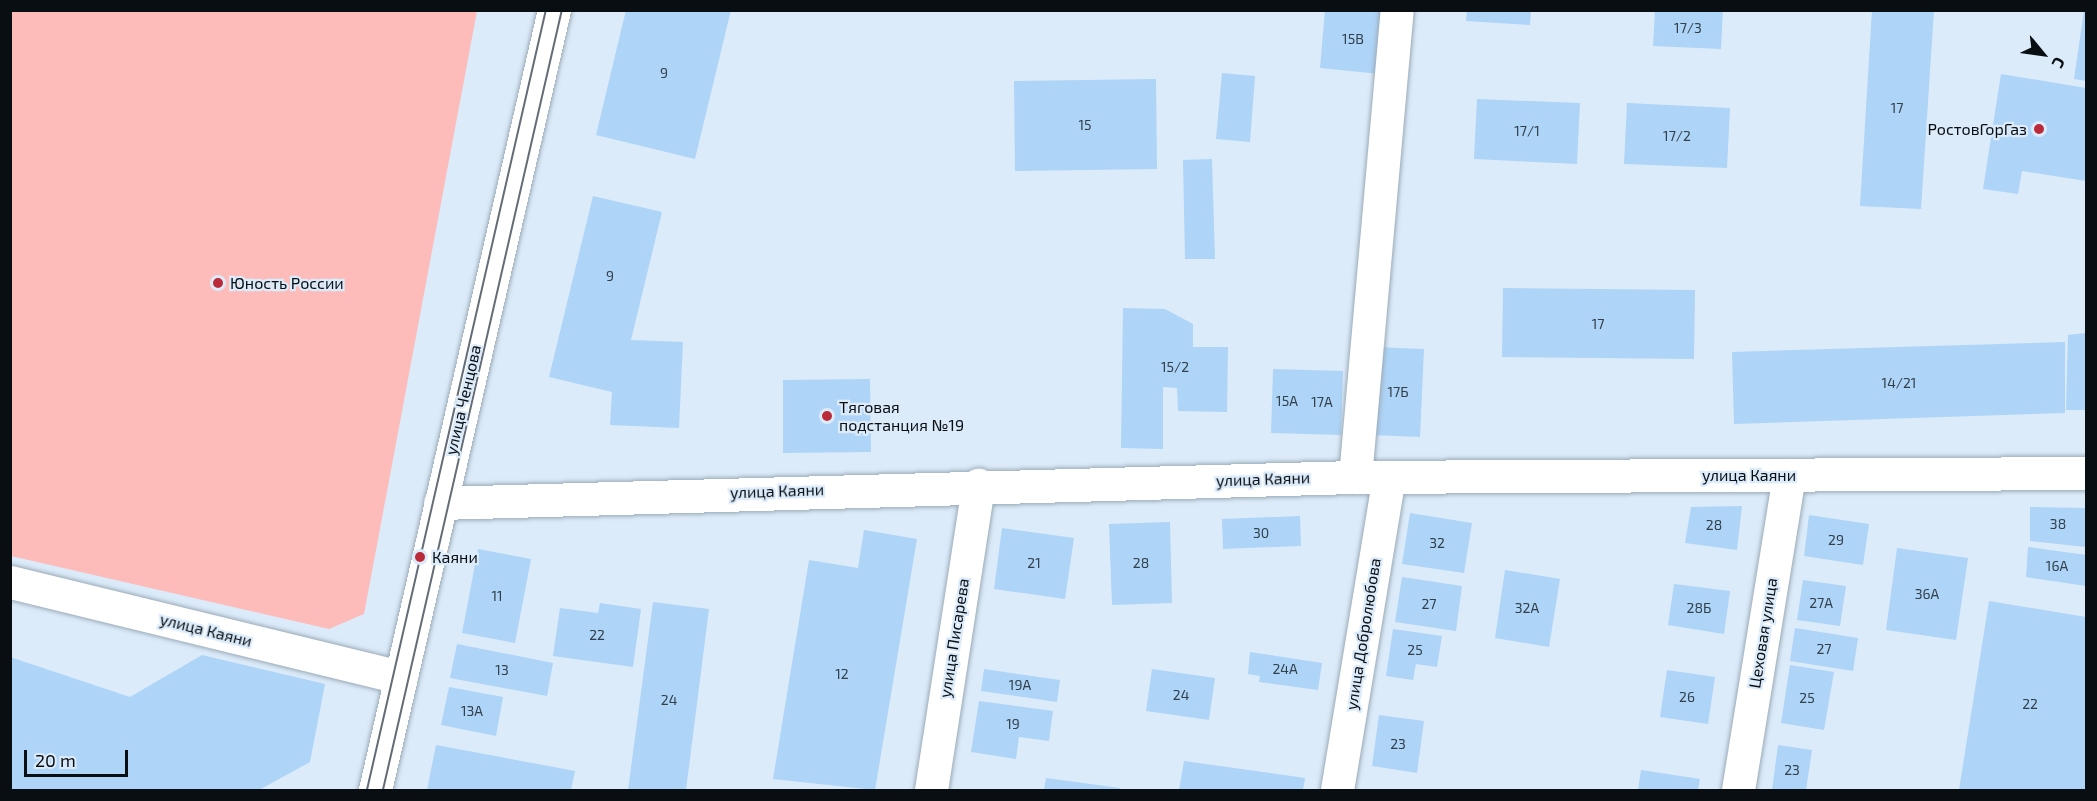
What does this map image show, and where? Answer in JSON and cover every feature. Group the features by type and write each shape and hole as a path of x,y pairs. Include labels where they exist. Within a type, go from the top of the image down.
{"street":[{"name":"улица Ченцова","path":"375,790 554,10"},
{"path":"1354,477 1397,10"},
{"name":"улица Каяни","path":"440,502 978,485 1354,477 2086,473"},
{"name":"Цеховая улица","path":"1738,790 1789,475"},
{"name":"улица Добролюбова","path":"1338,790 1389,477"},
{"name":"улица Писарева","path":"931,790 978,485"},
{"name":"улица Каяни","path":"10,582 401,677"}],"shaded area":[{"name":"Юность России","path":"11,10 477,11 364,614 329,629 11,556"}],"building":[{"path":"626,10 731,10 695,159 596,135"},
{"path":"1325,10 1386,10 1380,74 1320,68"},
{"path":"1467,10 1531,10 1530,25 1466,21"},
{"path":"1655,10 1723,10 1721,49 1653,46"},
{"path":"1872,10 1934,10 1921,209 1860,206"},
{"path":"2084,10 2086,10 2086,81 2074,79"},
{"path":"1222,73 1255,76 1250,142 1216,139"},
{"name":"РостовГорГаз","path":"2001,74 2086,88 2086,181 2022,171 2018,194 1983,189"},
{"path":"1156,79 1157,169 1015,171 1014,81"},
{"path":"1477,99 1580,103 1577,164 1474,159"},
{"path":"1627,103 1730,108 1727,168 1624,164"},
{"path":"1212,159 1215,259 1185,259 1183,160"},
{"path":"593,196 662,212 631,340 683,342 679,428 610,425 612,392 549,377"},
{"path":"1503,288 1695,290 1694,359 1502,357"},
{"path":"1123,308 1165,309 1193,324 1193,347 1228,347 1227,412 1178,411 1177,388 1163,387 1163,449 1121,448"},
{"path":"2086,333 2086,410 2066,410 2068,335"},
{"path":"2065,342 2065,413 1734,424 1732,352"},
{"path":"1375,347 1424,349 1420,437 1371,435"},
{"path":"1273,369 1343,371 1341,435 1271,433"},
{"name":"Тяговая подстанция №19","path":"870,379 871,452 783,453 783,380"},
{"path":"1742,506 1737,550 1685,543 1691,507"},
{"path":"2030,507 2086,508 2086,547 2030,541"},
{"path":"1410,513 1472,523 1464,573 1402,564"},
{"path":"1809,515 1869,524 1863,565 1804,556"},
{"path":"1300,516 1301,546 1223,549 1222,519"},
{"path":"1170,522 1172,603 1112,605 1109,524"},
{"path":"1002,528 1074,538 1065,599 994,589"},
{"path":"864,530 917,539 875,790 773,779 809,560 858,568"},
{"path":"2028,547 2086,555 2086,586 2026,577"},
{"path":"1897,548 1968,558 1956,640 1886,630"},
{"path":"478,549 531,559 515,643 462,633"},
{"path":"1505,570 1560,579 1549,647 1495,638"},
{"path":"1402,577 1462,586 1456,631 1395,622"},
{"path":"1803,580 1846,586 1840,626 1797,620"},
{"path":"1674,584 1730,591 1724,634 1668,625"},
{"path":"1989,601 2086,617 2086,790 1959,790"},
{"path":"653,602 709,609 686,790 628,790"},
{"path":"600,603 641,609 633,667 553,656 560,608 598,613"},
{"path":"1795,628 1858,638 1853,671 1790,661"},
{"path":"1393,629 1442,636 1437,667 1416,664 1413,680 1386,676"},
{"path":"457,644 553,663 547,696 450,678"},
{"path":"1250,652 1322,663 1318,690 1259,682 1260,676 1248,674"},
{"path":"202,655 325,684 310,762 259,790 10,790 10,657 130,697"},
{"path":"1790,665 1834,672 1824,730 1781,723"},
{"path":"984,669 1060,680 1057,702 981,691"},
{"path":"1152,669 1215,678 1209,720 1146,711"},
{"path":"1667,670 1715,677 1708,724 1660,717"},
{"path":"449,687 503,697 496,736 441,725"},
{"path":"979,701 1053,711 1049,741 1019,737 1016,759 971,752"},
{"path":"1379,715 1424,721 1417,773 1372,766"},
{"path":"436,745 575,771 571,790 427,790"},
{"path":"1778,745 1812,750 1806,790 1772,790"},
{"path":"1184,761 1305,778 1303,790 1179,790"},
{"path":"1641,770 1700,779 1698,790 1638,790"},
{"path":"1046,778 1120,788 1120,790 1044,790"}],"tram line":[{"path":"367,790 546,10"},
{"path":"383,790 562,10"}],"place":[{"name":"РостовГорГаз","path":"2039,129"},
{"name":"Юность России","path":"218,283"},
{"name":"Тяговая подстанция №19","path":"827,416"},
{"name":"Каяни","path":"420,557"}]}
